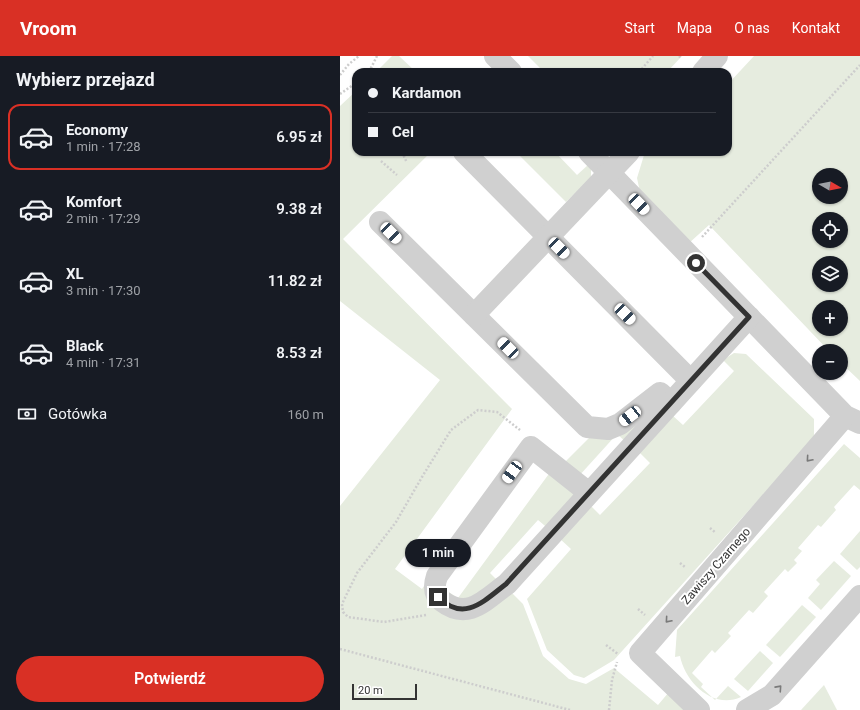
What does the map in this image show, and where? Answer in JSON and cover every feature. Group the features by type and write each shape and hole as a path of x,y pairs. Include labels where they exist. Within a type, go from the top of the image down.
{"street":[{"path":"706,68 717,56"},
{"path":"468,156 691,381"},
{"name":"Zawiszy Czarnego","path":"593,156 749,317 847,423 640,653 699,710"},
{"path":"474,315 625,156"},
{"path":"380,222 587,427 608,429 620,424 660,393 671,403"},
{"path":"589,493 531,447 437,576 434,587 438,597 460,610 468,609 476,606 506,584 589,493 671,403 749,317"},
{"path":"747,710 772,695 860,596"}],"path":[{"path":"340,75 349,64 359,56"},
{"path":"371,68 377,56"},
{"path":"644,68 654,56"},
{"path":"686,252 712,228 860,65"},
{"path":"340,94 352,86"},
{"path":"404,156 407,163"},
{"path":"381,161 397,175"},
{"path":"460,610 384,622 348,617 343,612 342,604 357,573 396,522 451,430 478,410 497,412 520,430 531,447"},
{"path":"606,645 621,657"},
{"path":"340,649 570,710"},
{"path":"609,710 612,680 617,662"}],"shaded area":[{"path":"392,56 399,56 412,68 380,68"},
{"path":"528,56 682,56 671,68 540,68"},
{"path":"754,56 860,56 860,381 848,370 848,344 822,344 815,336 848,336 848,300 812,300 812,333 709,225 688,244 640,192 637,178 644,156 732,156 732,80"},
{"path":"352,95 352,156 427,156 343,239 512,409 395,569 422,589 426,583 453,610 506,587 523,604 543,656 569,679 586,684 614,668 658,705 669,692 688,710 340,710 340,506 440,380 340,301 340,106"},
{"path":"520,156 559,156 577,175 588,165 591,168 591,178 566,202"},
{"path":"734,353 746,354 814,419 814,438 614,660 584,678 574,675 547,650 527,599 571,549 559,538 589,504 600,515 650,463 639,452 672,415 683,425 734,371 723,360"},
{"path":"659,401 626,442 617,434 578,477 564,463 594,433"},
{"path":"844,444 860,458 860,490 854,485 834,507 836,510 821,527 818,525 798,548 802,551 794,560 797,563 788,572 785,569 764,592 768,596 753,613 749,610 728,633 731,636 715,653 712,650 692,673 703,684 701,687 712,697 694,684 683,666 680,656 675,657 677,630"},
{"path":"551,471 581,494 550,530 538,520 490,573 500,583 460,602 441,587 458,598"},
{"path":"860,531 860,567 857,570 840,554"},
{"path":"834,561 851,576 821,610 808,598 820,584 816,580"},
{"path":"802,605 816,617 780,657 766,645"},
{"path":"760,651 773,663 748,691 734,679"},
{"path":"824,685 837,710 801,710"},
{"path":"728,686 741,697 731,700 720,700 716,698"}],"route":[{"path":"438,597 455,608 464,610 476,606 506,584 749,317 696,263"}]}
